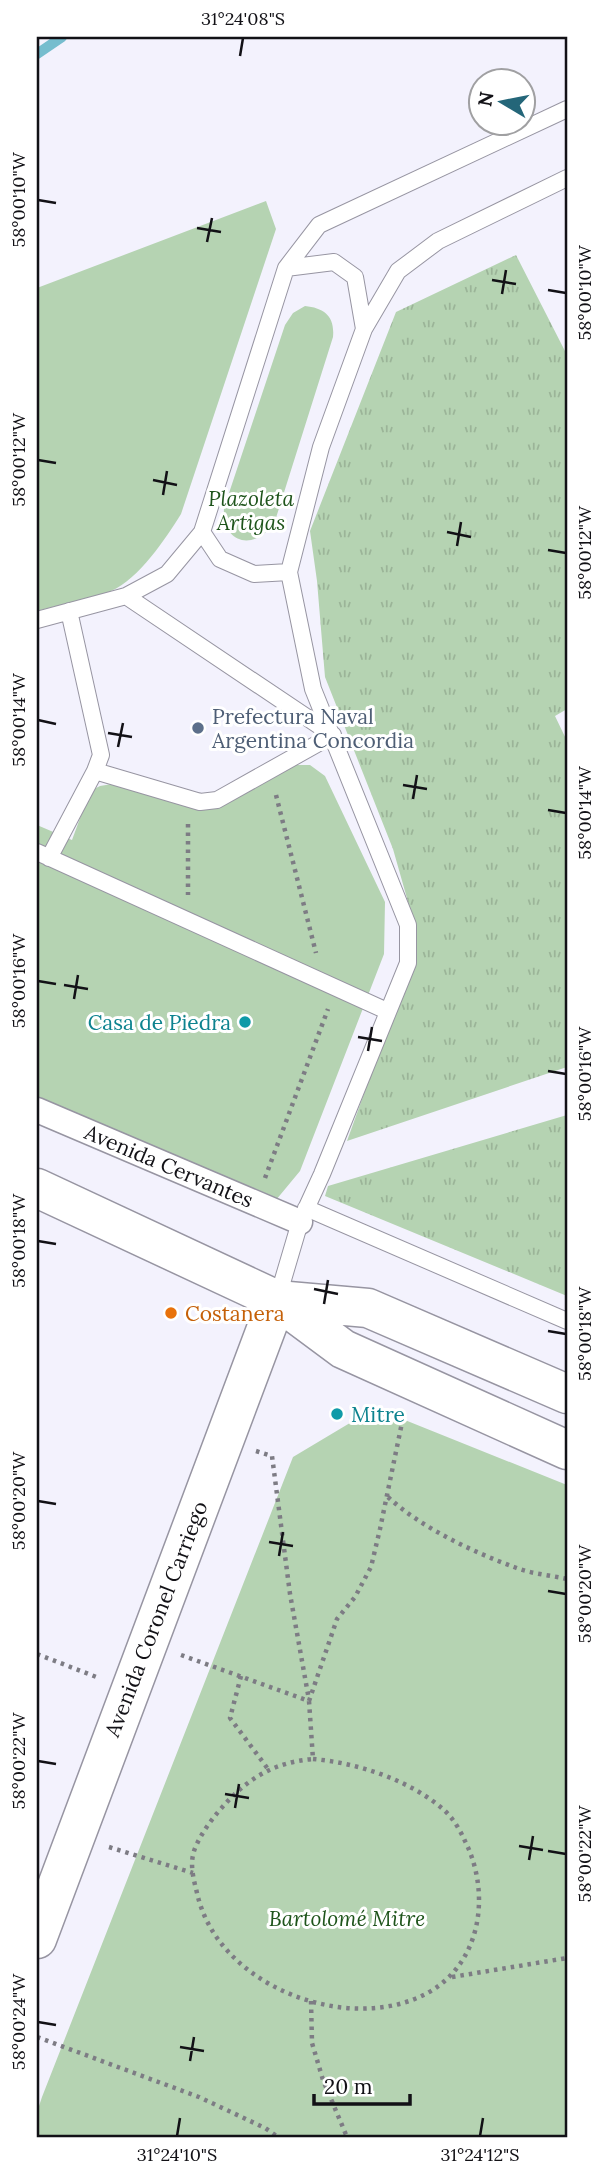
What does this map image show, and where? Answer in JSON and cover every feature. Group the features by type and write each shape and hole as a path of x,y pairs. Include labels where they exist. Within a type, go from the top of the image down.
{"street":[{"name":"Avenida Cervantes","path":"37,1110 303,1215"},
{"path":"37,1188 277,1300 343,1349 567,1450"},
{"path":"277,1300 368,1308 567,1394"},
{"name":"Avenida Coronel Carriego","path":"37,1939 277,1300"}],"lane":[{"path":"37,620 126,596 167,574 202,533 286,268 319,225 567,109"},
{"path":"277,1300 303,1215 408,963 408,925 313,689 289,572 321,447 364,329 398,271 438,241 567,178"},
{"path":"286,268 334,262 355,277 364,329"},
{"path":"202,533 220,559 231,564 254,574 289,572"},
{"path":"126,596 333,735"},
{"path":"69,611 101,755 95,771 43,855 387,1011"},
{"path":"95,771 200,802 217,800 333,735"},
{"path":"303,1215 567,1321"}],"path":[{"path":"187,798 188,921"},
{"path":"309,1701 337,1619 355,1597 371,1567 410,1380"},
{"path":"224,1440 272,1456 290,1594 309,1701 313,1759"},
{"path":"387,1496 406,1514 504,1563 567,1579"},
{"path":"147,1644 309,1701"},
{"path":"37,1654 130,1689"},
{"path":"241,1676 230,1718 268,1769"},
{"path":"313,1759 346,1764 399,1781 427,1797 447,1812 472,1854 479,1882 480,1908 471,1942 451,1977 429,1993 397,2006 367,2009 340,2008 311,2001 280,1989 253,1973 226,1952 212,1931 201,1908 191,1865 195,1847 233,1795 248,1781 268,1769 313,1759"},
{"path":"75,1836 193,1873"},
{"path":"451,1977 567,1958"},
{"path":"311,2001 312,2043 323,2080 347,2137"},
{"path":"37,2037 200,2098 265,2128 278,2137"}],"green space":[{"path":"266,201 276,229 181,514 151,557 121,585 93,597 37,611 37,288"},
{"path":"516,255 567,355 567,709 555,716 567,741 567,1067 347,1141 393,1013 414,923 393,849 325,677 310,531 396,312"},
{"name":"Plazoleta Artigas","path":"305,306 327,314 332,324 333,337 275,521 268,531 259,537 242,540 229,530 224,508 285,325 293,313"},
{"path":"295,765 310,765 325,776 385,902 384,954 300,1171 276,1200 37,1109 37,825 72,840 90,791 100,786 112,784 219,807"},
{"path":"567,1115 567,1296 325,1196 328,1186"},
{"name":"Bartolomé Mitre","path":"375,1408 567,1485 567,2137 37,2137 37,2112 42,2097 293,1457"}],"waterway":[{"path":"37,54 62,37"}],"place":[{"name":"Prefectura Naval Argentina Concordia","path":"198,728"},
{"name":"Casa de Piedra","path":"245,1022"},
{"name":"Costanera","path":"171,1313"},
{"name":"Mitre","path":"337,1414"}]}
